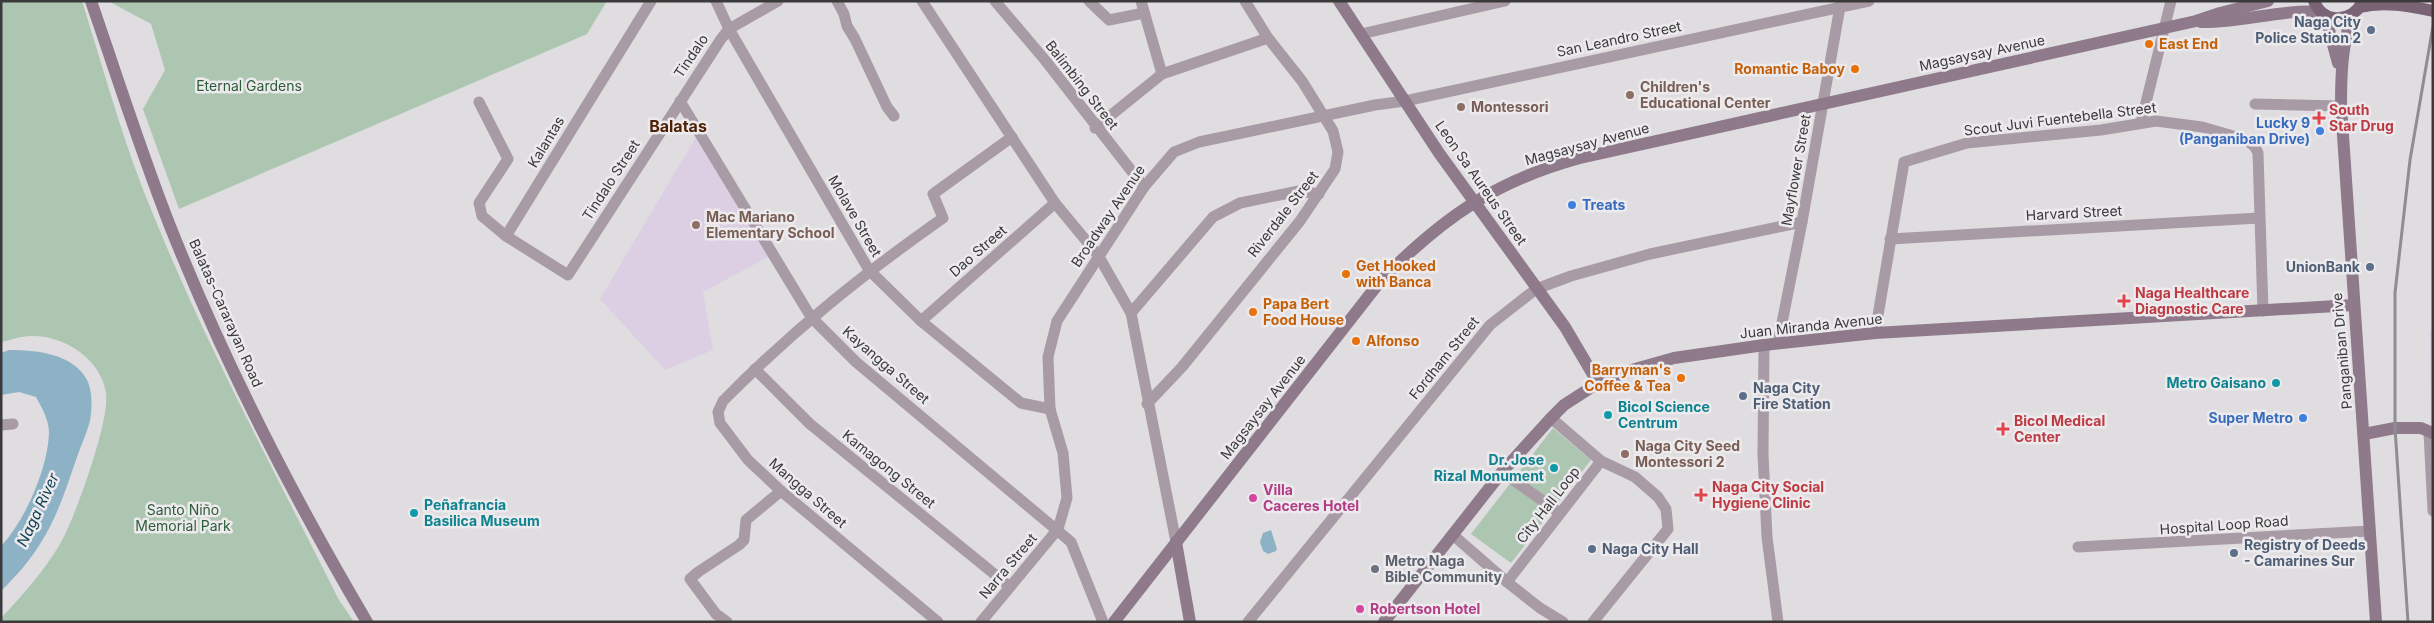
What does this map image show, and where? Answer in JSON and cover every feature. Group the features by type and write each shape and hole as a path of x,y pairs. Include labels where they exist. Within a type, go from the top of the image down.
{"main road":[{"name":"Balatas-Cararayan Road","path":"92,1 136,134 170,226 216,334 280,463 367,622"},
{"name":"Leon Sa Aureus Street","path":"1338,1 1405,101 1565,327 1598,383"},
{"name":"Magsaysay Avenue","path":"1114,622 1382,279 1430,234 1475,201 1506,184 1545,168 1824,103 2196,21 2268,1"},
{"path":"2320,9 2339,19 2358,8 2372,4 2404,4 2433,12"},
{"name":"Panganiban Drive","path":"2358,8 2344,41 2341,106 2376,622"},
{"name":"Magsaysay Avenue","path":"2196,21 2222,22 2276,12 2320,9"},
{"name":"Panganiban Drive","path":"2320,9 2334,41 2341,78"},
{"name":"Juan Miranda Avenue","path":"1384,622 1502,472 1551,418 1564,405 1598,383 1628,371 1674,358 1778,343 1875,333 2353,305"},
{"path":"2364,434 2395,428 2421,428 2431,433"},
{"path":"1176,542 1190,622"}],"street":[{"name":"Kalantas","path":"506,236 652,1"},
{"name":"Molave Street","path":"716,1 729,29 869,270 921,321 1021,404 1050,409"},
{"path":"729,29 778,1"},
{"path":"837,1 844,14 847,26 856,39 887,108 894,116"},
{"path":"922,1 1056,203 1098,255 1131,313 1147,404 1176,542"},
{"name":"Balimbing Street","path":"995,1 1045,60 1095,128 1144,187"},
{"path":"1089,1 1109,20 1144,13"},
{"path":"1141,1 1162,74"},
{"name":"Riverdale Street","path":"1147,404 1182,367 1300,221 1335,170 1338,152 1333,131 1302,81 1268,38 1245,1"},
{"path":"1361,34 1506,1"},
{"path":"1841,4 1869,1"},
{"path":"2141,123 2171,1"},
{"name":"San Leandro Street","path":"1405,101 1841,4"},
{"name":"Mayflower Street","path":"1778,343 1841,4"},
{"name":"Tindalo","path":"680,101 729,29"},
{"path":"1095,128 1162,74 1268,38"},
{"name":"Tindalo Street","path":"506,236 568,275 680,101"},
{"name":"Kayangga Street","path":"680,101 811,317 856,362 1058,529 1071,542 1103,622"},
{"name":"Broadway Avenue","path":"1058,529 1067,498 1063,454 1050,409 1048,357 1057,321 1098,255 1144,187 1174,152 1199,142 1405,101"},
{"path":"479,102 508,159 479,203 482,216 506,236"},
{"path":"2255,104 2341,106"},
{"name":"Scout Juvi Fuentebella Street","path":"1875,333 1904,162 1967,143 2101,130 2156,121 2202,127 2248,140 2255,146 2258,154 2263,311"},
{"name":"Mangga Street","path":"938,622 748,460 720,423 718,412 723,401 755,368 811,317 869,270 943,218 933,194 1012,137"},
{"path":"1131,313 1213,217 1240,203 1299,192 1319,194"},
{"name":"Dao Street","path":"921,321 1056,203"},
{"name":"Harvard Street","path":"1890,239 2259,218"},
{"name":"Fordham Street","path":"1248,622 1490,325 1536,288 1650,254 1802,222"},
{"path":"1764,345 1763,454 1767,537 1778,622"},
{"name":"Kamagong Street","path":"755,368 810,424 1009,586"},
{"path":"1551,418 1601,461 1635,477 1658,497 1666,509 1668,529 1593,622"},
{"path":"2431,433 2433,511"},
{"name":"City Hall Loop","path":"1507,582 1601,461"},
{"path":"1502,472 1560,513"},
{"path":"727,622 716,614 690,579 739,545 744,540 746,520 781,490"},
{"name":"Narra Street","path":"981,622 1058,529"},
{"name":"Hospital Loop Road","path":"2078,548 2370,531"},
{"path":"1453,534 1507,582 1540,608 1563,622"}],"shaded area":[{"name":"Mac Mariano Elementary School","path":"696,137 768,257 703,292 713,350 665,370 600,299"},
{"path":"2430,330 2433,330 2433,430 2431,430"}],"green space":[{"name":"Santo Niño Memorial Park","path":"1,1 82,1 134,166 197,316 339,600 354,622 1,622 1,618 47,564 66,531 82,492 97,446 103,425 106,393 103,381 97,370 79,351 68,345 56,340 31,336 1,342"},
{"name":"Eternal Gardens","path":"108,1 607,1 587,34 179,209 143,109 165,70 151,24"},
{"path":"1553,428 1591,460 1511,563 1471,534"}],"water":[{"name":"Naga River","path":"9,350 41,352 73,364 87,380 92,406 87,430 52,524 31,557 1,591 1,546 18,523 34,493 48,447 49,433 43,410 36,397 19,392 1,395 1,353"},
{"path":"1271,530 1277,549 1268,554 1263,551 1260,542 1263,533"}],"railway":[{"path":"2408,622 2395,428 2395,293 2410,160 2433,26"}],"place":[{"name":"Naga City Police Station 2","path":"2371,30"},
{"name":"East End","path":"2149,44"},
{"name":"Romantic Baboy","path":"1855,69"},
{"name":"Children's Educational Center","path":"1630,95"},
{"name":"Montessori","path":"1461,107"},
{"name":"South Star Drug","path":"2319,118"},
{"name":"Lucky 9 (Panganiban Drive)","path":"2320,131"},
{"name":"Treats","path":"1572,205"},
{"name":"Mac Mariano Elementary School","path":"696,225"},
{"name":"UnionBank","path":"2370,267"},
{"name":"Get Hooked with Banca","path":"1346,274"},
{"name":"Naga Healthcare Diagnostic Care","path":"2124,301"},
{"name":"Papa Bert Food House","path":"1253,312"},
{"name":"Alfonso","path":"1356,341"},
{"name":"Barryman's Coffee & Tea","path":"1681,378"},
{"name":"Metro Gaisano","path":"2276,383"},
{"name":"Naga City Fire Station","path":"1743,396"},
{"name":"Bicol Science Centrum","path":"1608,415"},
{"name":"Super Metro","path":"2303,418"},
{"name":"Bicol Medical Center","path":"2003,429"},
{"name":"Naga City Seed Montessori 2","path":"1625,454"},
{"name":"Dr. Jose Rizal Monument","path":"1554,468"},
{"name":"Naga City Social Hygiene Clinic","path":"1701,495"},
{"name":"Villa Caceres Hotel","path":"1253,498"},
{"name":"Peñafrancia Basilica Museum","path":"414,513"},
{"name":"Naga City Hall","path":"1592,549"},
{"name":"Registry of Deeds - Camarines Sur","path":"2234,553"},
{"name":"Metro Naga Bible Community","path":"1375,569"},
{"name":"Robertson Hotel","path":"1360,609"}],"district":[{"name":"Balatas","path":"678,126"}]}
